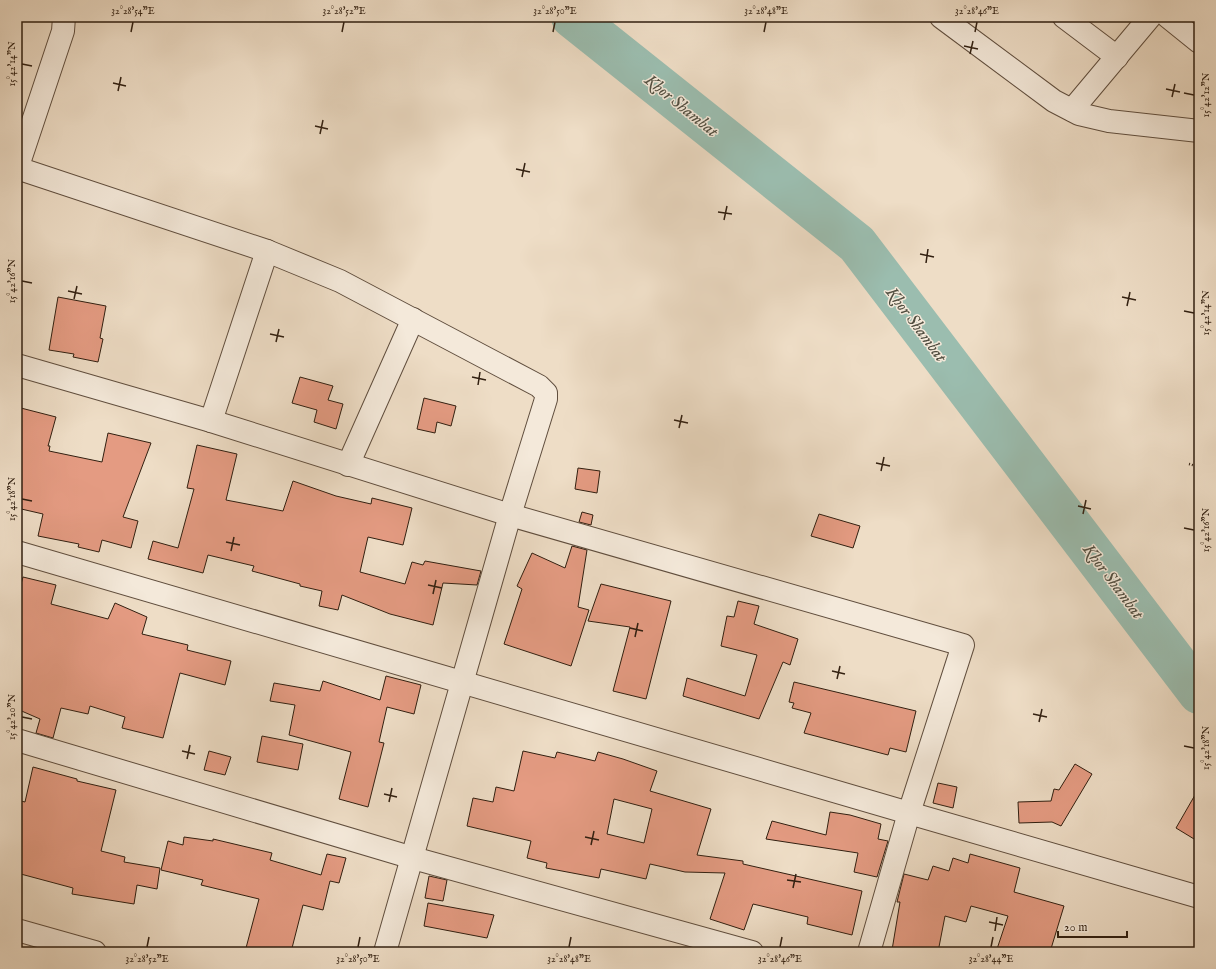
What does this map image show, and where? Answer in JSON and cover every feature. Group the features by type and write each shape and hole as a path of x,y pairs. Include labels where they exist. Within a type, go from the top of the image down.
{"street":[{"path":"64,17 63,31 17,168 267,251 340,281 539,386 546,393 546,399 510,515 385,952"},
{"path":"941,17 1054,101 1079,114 1109,121 1199,130"},
{"path":"1064,17 1117,57"},
{"path":"1072,110 1150,17"},
{"path":"1168,17 1199,42"},
{"path":"212,421 267,251"},
{"path":"348,464 412,319"},
{"path":"17,365 212,421 510,515 962,645 909,814 869,952"},
{"path":"17,552 909,814 1199,897"},
{"path":"17,740 413,858 752,952"},
{"path":"17,930 95,952"}],"path":[{"path":"1189,464 1199,467"}],"building":[{"path":"58,297 106,306 100,338 103,339 98,362 73,357 74,354 49,350"},
{"path":"300,377 333,386 328,400 343,404 336,429 314,422 317,410 292,403"},
{"path":"424,398 456,406 451,426 437,422 435,433 417,429"},
{"path":"17,407 56,417 48,446 50,446 49,451 102,462 108,433 151,443 123,517 138,521 131,548 102,540 99,552 78,547 79,544 38,536 43,514 17,508"},
{"path":"197,445 237,454 226,500 283,511 293,481 336,496 371,504 372,498 412,508 403,545 368,537 360,572 405,584 412,562 423,565 425,561 481,571 477,585 443,583 433,625 390,614 342,595 338,610 319,606 322,591 300,586 300,584 252,571 254,566 208,555 203,573 148,559 153,541 178,548 194,489 187,488"},
{"path":"578,468 600,471 597,493 575,489"},
{"path":"582,512 593,515 591,525 579,522"},
{"path":"819,514 860,526 853,548 811,536"},
{"path":"572,546 587,550 578,607 589,610 571,666 504,644 522,589 517,586 532,553 565,568"},
{"path":"23,577 56,585 51,604 108,619 115,603 147,617 142,634 188,645 187,650 231,661 225,685 180,673 163,738 122,728 125,717 90,706 88,714 61,708 53,738 36,733 40,719 17,709 17,598"},
{"path":"601,584 671,601 646,699 613,691 630,627 588,621"},
{"path":"738,601 759,606 754,624 798,639 790,665 783,662 759,719 683,696 687,678 745,696 757,655 721,646 727,616 734,617"},
{"path":"386,676 421,685 414,714 387,707 379,742 384,743 368,807 339,799 351,752 289,735 295,705 270,701 274,683 320,691 323,681 380,700"},
{"path":"794,682 916,711 906,752 890,748 888,755 804,733 811,713 792,708 794,703 789,702"},
{"path":"262,736 303,744 298,770 257,762"},
{"path":"209,751 231,757 225,775 204,770"},
{"path":"523,751 555,758 557,752 595,761 598,752 657,771 650,791 711,809 697,855 743,861 743,864 862,891 852,935 807,924 808,917 753,904 744,930 710,919 725,873 685,872 650,864 646,879 601,869 599,878 546,868 547,863 527,858 531,841 467,826 473,798 493,802 496,787 514,791","holes":["614,799 652,809 644,843 607,834"]},
{"path":"1075,764 1092,774 1061,826 1052,822 1019,823 1018,802 1051,801 1054,789 1059,790"},
{"path":"33,767 77,779 77,781 116,790 101,851 125,857 124,862 160,868 157,889 137,885 134,904 72,894 73,888 17,873 17,800 25,802"},
{"path":"938,783 957,787 953,808 933,803"},
{"path":"1199,788 1199,842 1176,828"},
{"path":"830,812 850,815 881,824 878,839 888,841 877,877 854,872 858,853 766,839 772,821 826,835"},
{"path":"184,837 213,841 213,839 272,853 270,860 321,875 327,854 346,858 339,883 330,881 323,910 303,905 291,952 262,952 246,948 259,899 201,885 203,880 161,870 168,841 183,845"},
{"path":"970,854 1020,868 1014,892 1064,906 1050,952 996,952 1008,916 971,906 966,922 945,916 938,952 904,952 892,950 900,902 897,902 904,874 928,880 933,866 949,871 953,858 968,863"},
{"path":"429,876 447,880 443,901 425,898"},
{"path":"428,903 494,915 487,938 424,926"}],"waterway":[{"name":"Khor Shambat","path":"572,17 857,244 1199,693"}]}
